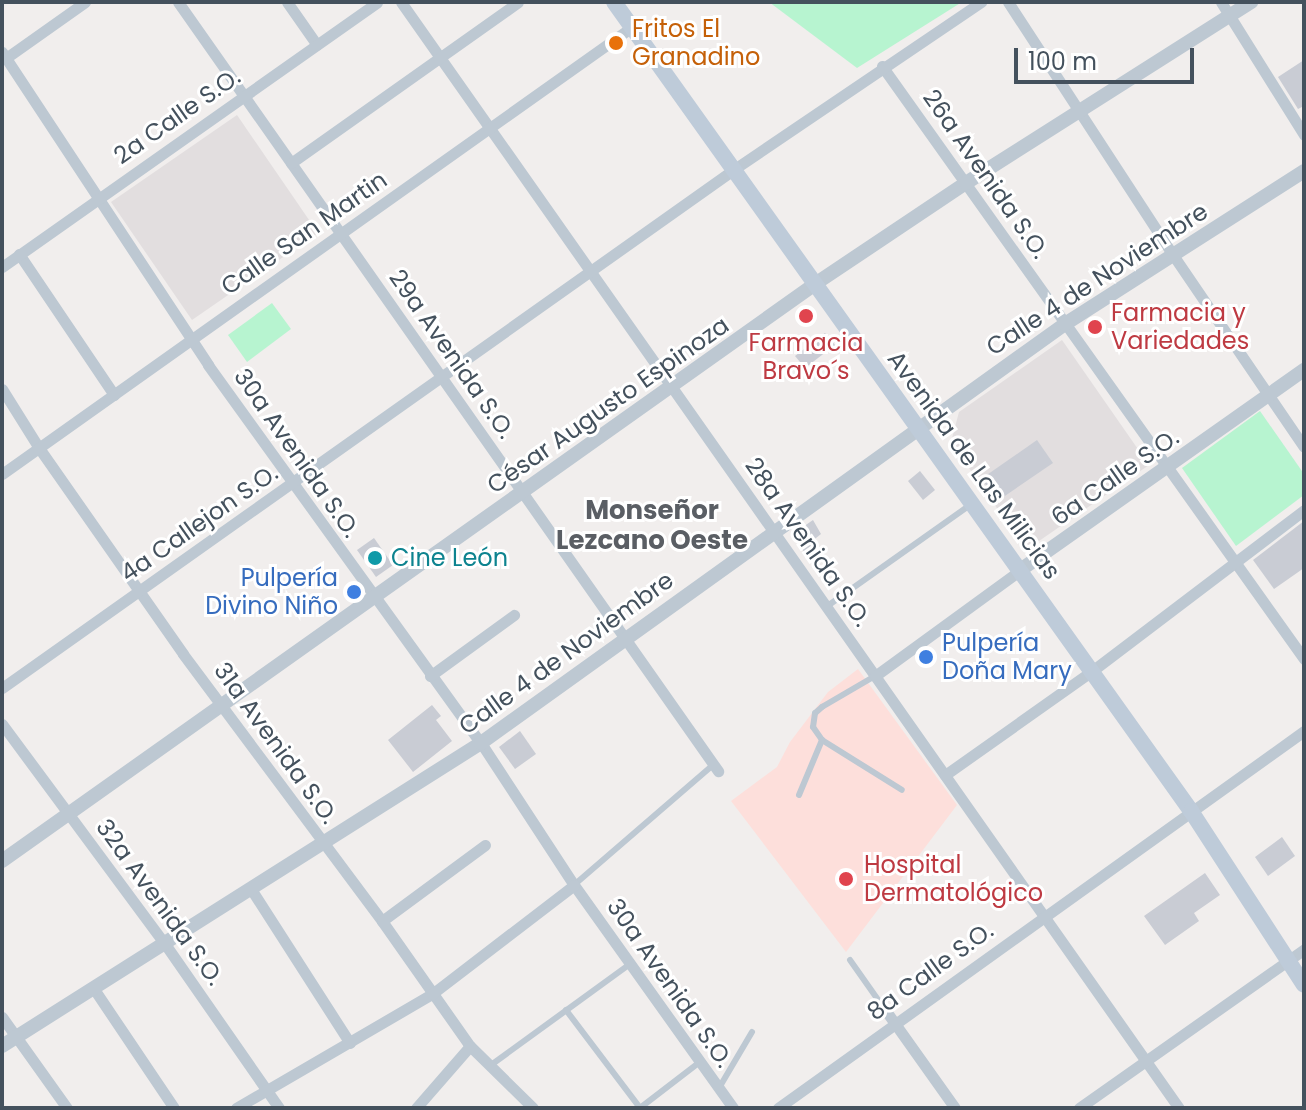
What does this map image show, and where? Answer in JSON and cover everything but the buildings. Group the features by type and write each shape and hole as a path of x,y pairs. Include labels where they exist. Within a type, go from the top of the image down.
{"main road":[{"name":"Avenida de Las Milicias","path":"614,2 1191,811 1304,985"}],"street":[{"path":"5,59 85,2"},
{"name":"29a Avenida S.O.","path":"178,2 716,768"},
{"path":"287,2 317,45"},
{"name":"2a Calle S.O.","path":"2,267 377,2"},
{"name":"28a Avenida S.O.","path":"401,2 1179,1108"},
{"path":"291,163 518,2"},
{"name":"4a Callejon S.O.","path":"2,688 733,170 882,66 981,2"},
{"path":"1008,2 1173,255 1304,447"},
{"name":"César Augusto Espinoza","path":"2,861 815,284 1080,111 1225,8 1251,2"},
{"path":"1225,8 1304,135"},
{"name":"Calle San Martin","path":"2,474 632,27"},
{"name":"30a Avenida S.O.","path":"5,59 292,485 481,743 574,885 733,1108"},
{"name":"26a Avenida S.O.","path":"882,66 1304,659"},
{"name":"Calle 4 de Noviembre","path":"2,1046 481,743 916,427 1065,324 1304,171"},
{"path":"19,254 114,395"},
{"name":"6a Calle S.O.","path":"875,676 1304,370"},
{"name":"31a Avenida S.O.","path":"2,389 39,448 140,592 470,1046 533,1108"},
{"path":"945,775 1092,671 1304,510"},
{"path":"430,676 514,615"},
{"name":"32a Avenida S.O.","path":"2,724 165,944 279,1108"},
{"name":"8a Calle S.O.","path":"778,1108 1304,731"},
{"path":"382,921 485,845"},
{"path":"236,1108 432,994 574,885"},
{"path":"251,889 350,1043"},
{"path":"1079,1108 1304,949"},
{"path":"94,989 174,1108"},
{"path":"886,1011 955,1108"},
{"path":"2,1017 67,1108"},
{"path":"416,1108 470,1046"}],"lane":[{"path":"826,607 971,505"},
{"path":"875,676 815,713 813,727 822,740 902,790"},
{"path":"799,795 822,740"},
{"path":"574,885 716,768"},
{"path":"850,960 886,1011"},
{"path":"490,1066 630,964"},
{"path":"566,1010 640,1108 700,1062"},
{"path":"719,1088 752,1032"}],"shaded area":[{"path":"237,115 318,233 192,320 111,202"},
{"path":"1062,340 1149,465 1026,550 951,442 959,412"},
{"name":"Hospital Dermatológico","path":"858,669 957,805 846,952 731,801 777,767 790,742 828,692"}],"green space":[{"path":"769,2 962,2 857,68"},
{"path":"272,303 291,329 247,362 228,335"},
{"path":"1260,411 1304,474 1304,495 1236,546 1182,468"}],"place":[{"name":"Fritos El Granadino","path":"616,43"},
{"name":"Farmacia Bravo´s","path":"806,316"},
{"name":"Farmacia y Variedades","path":"1095,327"},
{"name":"Cine León","path":"375,558"},
{"name":"Pulpería Divino Niño","path":"354,592"},
{"name":"Pulpería Doña Mary","path":"926,657"},
{"name":"Hospital Dermatológico","path":"846,879"}],"district":[{"name":"Monseñor Lezcano Oeste","path":"652,526"}]}
